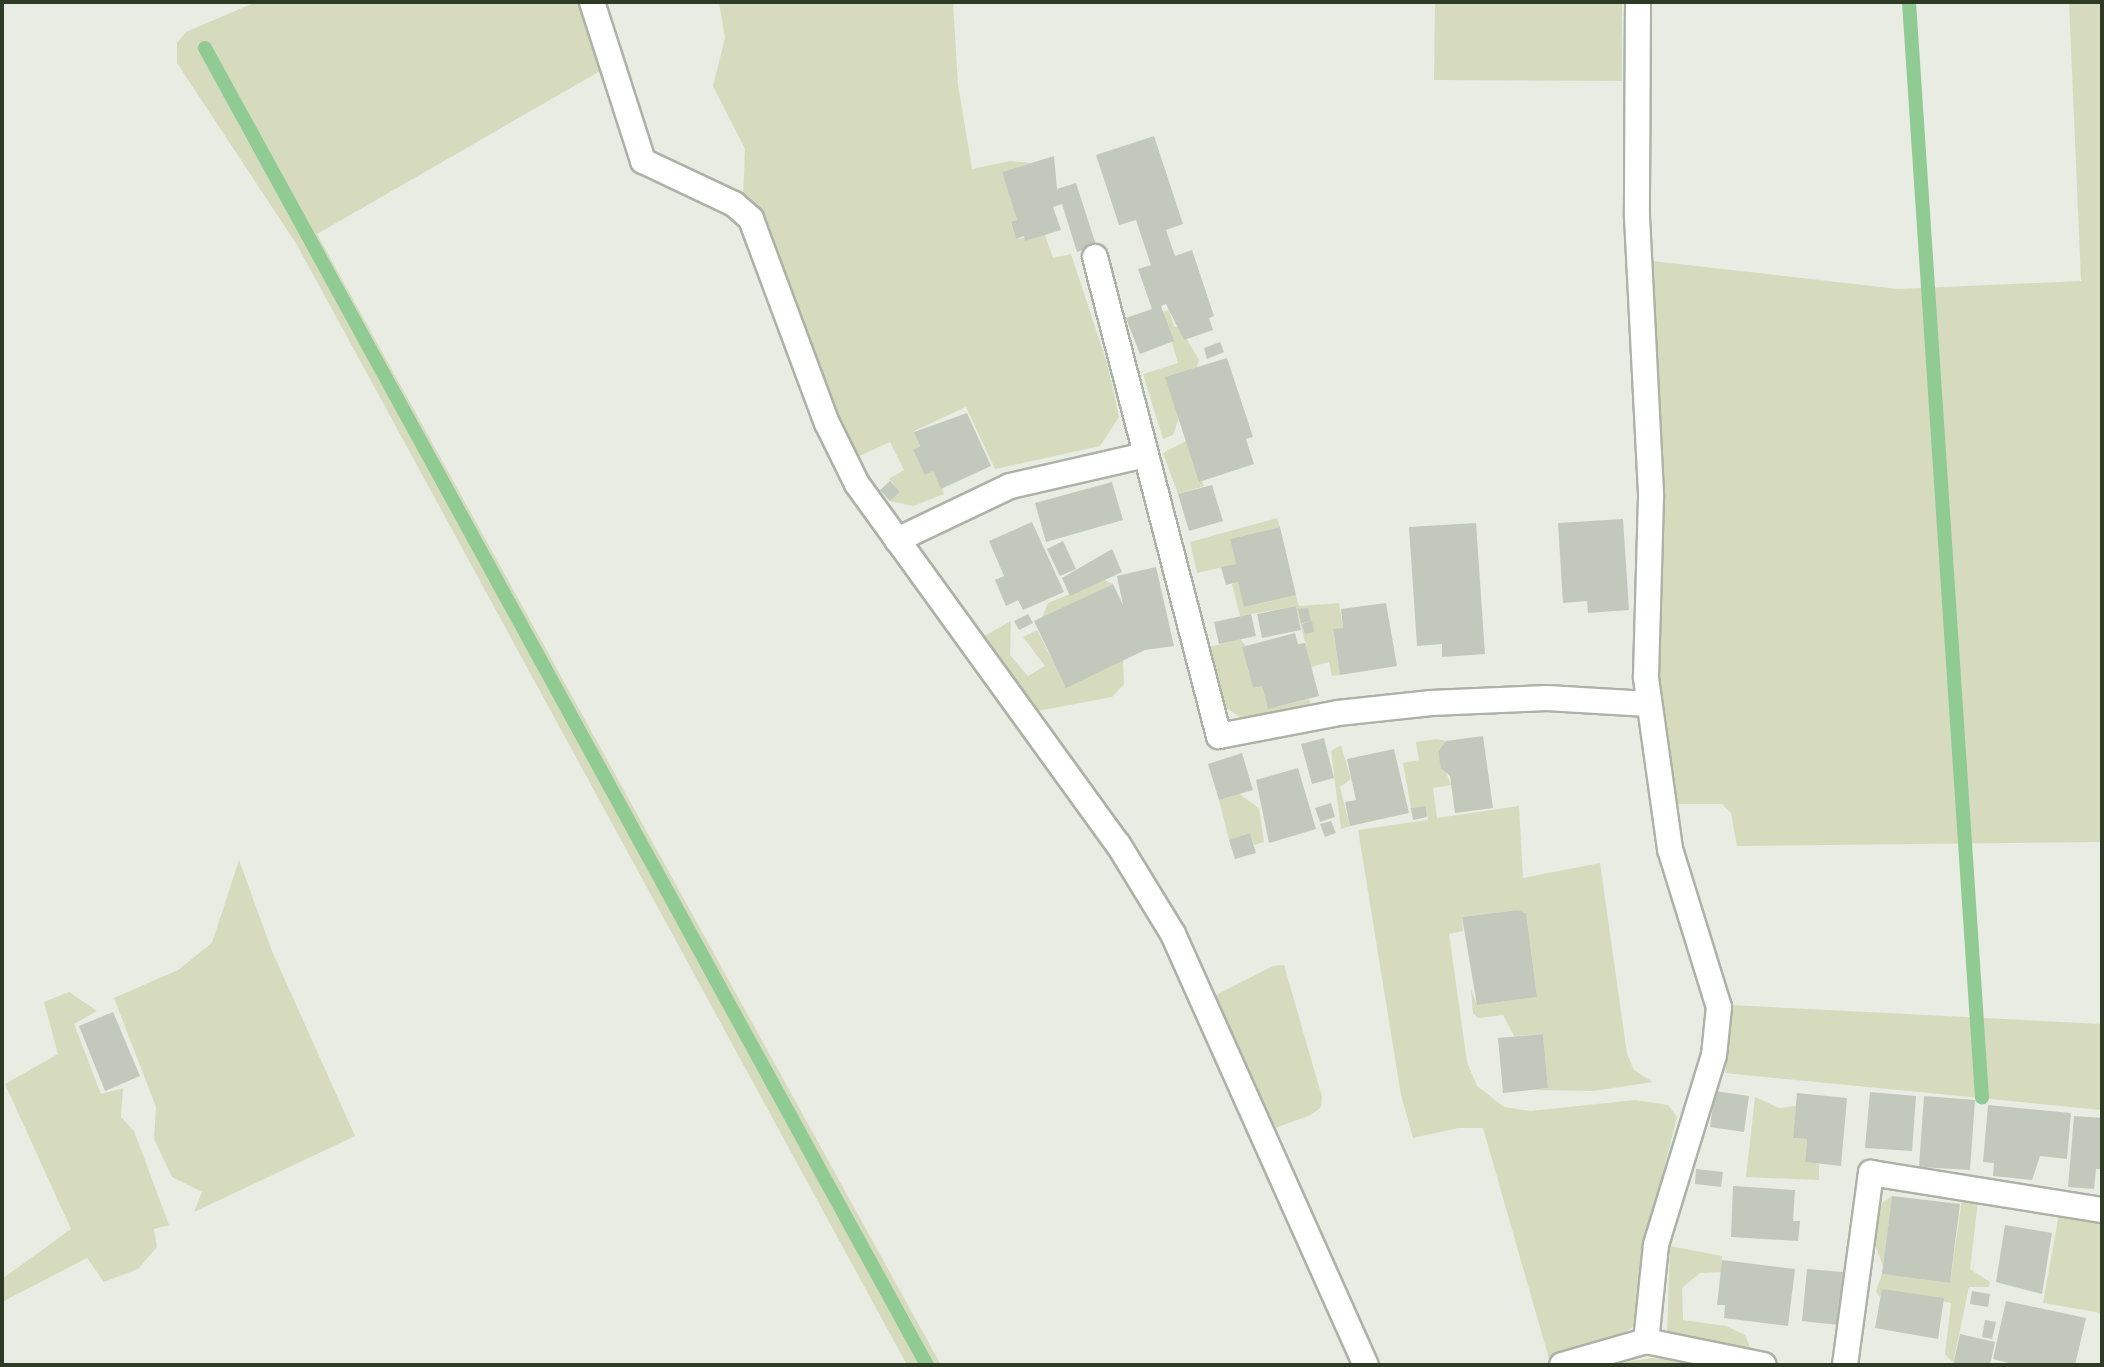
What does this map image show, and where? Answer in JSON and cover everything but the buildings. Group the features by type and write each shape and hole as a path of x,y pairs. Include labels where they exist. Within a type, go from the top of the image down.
{"street":[{"path":"592,2 636,149 652,169 734,204 751,219 768,253 827,423 857,484 1118,844 1173,934 1366,1365"},
{"path":"1638,2 1637,217 1651,497 1648,704 1670,849 1719,1007 1714,1055 1656,1245 1646,1341"},
{"path":"1095,257 1219,736 1338,713 1431,703 1547,698 1648,704"},
{"path":"897,540 1010,486 1145,455"},
{"path":"1845,1365 1871,1173 2102,1210"},
{"path":"1562,1365 1646,1341 1764,1365"}],"green space":[{"path":"256,2 585,2 602,70 317,234 941,1365 907,1365 297,245 177,63 177,43 186,32"},
{"path":"719,2 953,2 958,85 972,169 1010,161 1031,163 1002,172 1017,220 1011,223 1016,239 1045,235 1053,258 1071,254 1107,363 1119,417 1100,446 995,469 966,407 914,431 920,446 913,450 925,474 933,471 944,494 913,506 890,501 900,492 889,479 904,470 890,442 855,458 840,435 775,246 743,200 745,149 713,86 725,38"},
{"path":"1435,2 1622,2 1622,81 1434,80"},
{"path":"2069,2 2102,2 2102,842 1737,846 1731,813 1722,804 1671,804 1654,676 1652,261 1898,289 2081,281"},
{"path":"1169,310 1174,327 1179,326 1199,360 1173,435 1163,439 1143,374 1178,363 1163,312"},
{"path":"1186,441 1204,486 1178,494 1163,453"},
{"path":"1277,518 1280,527 1230,539 1236,564 1197,573 1190,542"},
{"path":"1104,580 1113,584 1042,618 1048,603"},
{"path":"1238,582 1245,607 1296,595 1299,606 1339,603 1343,628 1333,630 1340,675 1332,676 1329,662 1311,667 1296,606 1240,616 1232,584"},
{"path":"1011,621 1010,655 1028,676 1045,666 1023,637 1037,630 1066,687 1123,660 1124,684 1112,697 1032,712 981,638"},
{"path":"1240,639 1246,646 1242,647 1253,688 1262,686 1268,709 1309,699 1311,707 1246,721 1222,705 1210,647"},
{"path":"1446,741 1438,753 1451,785 1433,788 1437,818 1519,806 1523,878 1600,863 1627,1054 1634,1070 1653,1082 1593,1091 1534,1090 1548,1088 1543,1034 1514,1036 1503,1015 1478,1018 1473,1013 1471,989 1477,1005 1537,997 1526,913 1516,910 1462,917 1463,931 1449,934 1467,1062 1477,1086 1504,1107 1530,1111 1635,1100 1668,1105 1677,1117 1641,1260 1634,1326 1608,1343 1549,1359 1483,1128 1458,1128 1413,1138 1401,1095 1358,830 1428,820 1426,806 1411,808 1403,763 1419,760 1416,742"},
{"path":"1341,745 1351,779 1340,787 1350,826 1341,829 1331,751"},
{"path":"1239,794 1259,808 1264,842 1254,845 1250,833 1229,840 1219,800"},
{"path":"239,860 272,951 355,1136 194,1212 202,1192 172,1177 154,1139 156,1107 114,998 178,970 212,943"},
{"path":"1284,965 1322,1097 1321,1107 1311,1115 1275,1128 1216,995 1273,966"},
{"path":"69,992 97,1011 74,1024 101,1094 123,1088 121,1117 134,1131 169,1225 154,1229 157,1247 138,1269 104,1282 87,1258 2,1302 2,1279 71,1229 5,1084 58,1054 44,1002"},
{"path":"1731,1005 2102,1024 2102,1110 1725,1073"},
{"path":"1755,1097 1779,1108 1796,1106 1793,1138 1807,1139 1805,1161 1819,1164 1819,1180 1746,1177"},
{"path":"1892,1196 1883,1266 1873,1239 1878,1206"},
{"path":"1962,1199 1978,1202 1970,1269 1990,1282 1989,1287 1969,1287 1953,1363 1945,1354 1951,1303 1883,1289 1880,1298 1876,1291 1882,1274 1950,1283"},
{"path":"2059,1214 2102,1221 2102,1313 2043,1303"},
{"path":"1670,1246 1722,1256 1721,1272 1700,1273 1682,1288 1683,1320 1726,1326 1745,1335 1751,1350 1667,1335"},
{"path":"1650,1358 1690,1362 1705,1365 1607,1365"}],"waterway":[{"path":"1909,2 1982,1098"},
{"path":"205,48 927,1365"}]}
